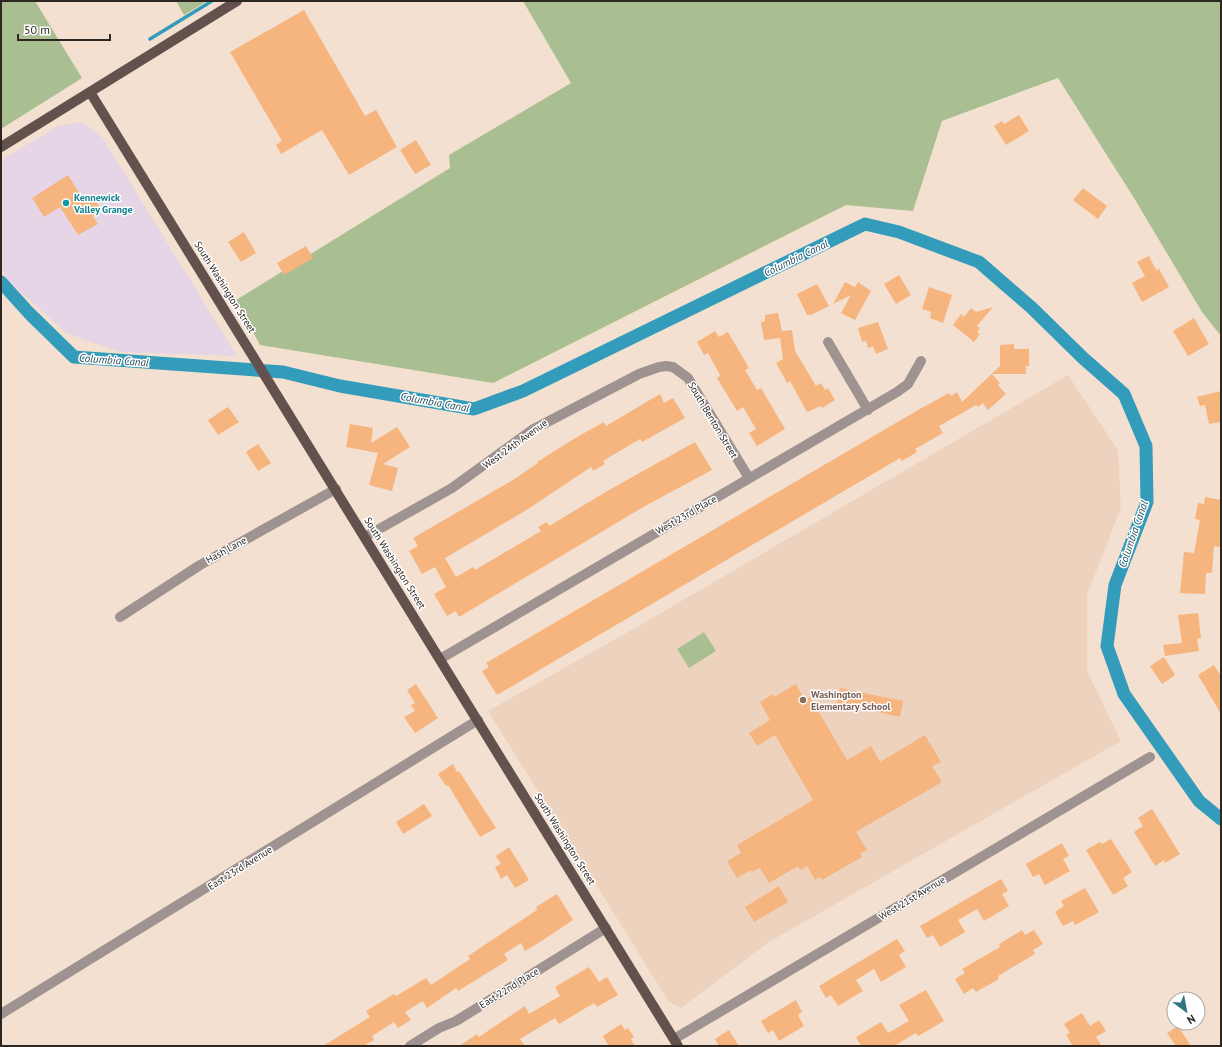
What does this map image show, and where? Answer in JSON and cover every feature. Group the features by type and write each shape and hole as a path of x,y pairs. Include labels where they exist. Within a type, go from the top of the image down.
{"main road":[{"path":"1,147 237,1"},
{"name":"South Washington Street","path":"90,92 676,1042"}],"street":[{"path":"828,342 868,410"},
{"name":"West 23rd Place","path":"440,659 868,410 908,384 921,360"},
{"name":"West 24th Avenue","path":"365,538 452,488 551,418 638,374 659,367 673,367"},
{"name":"South Benton Street","path":"673,367 688,378 749,478"},
{"name":"Hash Lane","path":"120,618 200,565 336,489"},
{"name":"East 23rd Avenue","path":"1,1014 478,720"},
{"name":"West 21st Avenue","path":"676,1042 1150,757"},
{"name":"East 22nd Place","path":"410,1046 456,1021 606,928"}],"shaded area":[{"path":"83,122 102,137 237,356 120,352 66,333 9,281 1,268 1,160 58,126"},
{"name":"Washington Elementary School","path":"1068,375 1118,450 1121,508 1087,595 1087,671 1121,741 769,942 681,1008 669,1002 488,711 642,624"}],"green space":[{"path":"1,1 35,1 82,78 1,129"},
{"path":"176,1 207,1 184,15"},
{"path":"523,1 1221,1 1221,336 1202,312 1134,198 1058,78 942,121 913,211 846,205 493,383 260,345 236,300 450,168 449,155 571,83"},
{"path":"704,632 716,651 689,668 677,649"}],"building":[{"path":"304,10 365,116 376,110 397,147 349,175 322,130 281,154 276,145 282,141 230,52"},
{"path":"1019,115 1029,131 1006,145 994,126 1002,121 1004,124"},
{"path":"416,140 431,165 415,174 400,150"},
{"name":"Kennewick Valley Grange","path":"68,175 84,200 92,195 102,211 93,216 98,224 78,235 60,207 44,217 32,198"},
{"path":"1083,188 1107,206 1098,219 1073,200"},
{"path":"244,232 256,253 241,262 228,242"},
{"path":"306,246 313,258 284,275 277,263"},
{"path":"1149,256 1156,270 1159,269 1169,287 1142,302 1132,283 1145,276 1137,262"},
{"path":"899,275 911,295 896,304 884,284"},
{"path":"845,282 855,287 858,282 871,291 855,320 841,313 851,295 833,304"},
{"path":"817,284 829,306 811,315 807,315 797,294"},
{"path":"929,287 952,295 943,323 930,318 931,312 922,309"},
{"path":"993,307 977,326 980,328 977,332 980,334 974,342 953,325 961,314 964,317 971,308 976,312"},
{"path":"778,313 782,331 792,330 795,351 816,386 821,383 825,390 828,388 835,400 822,408 821,406 807,412 790,381 787,383 776,363 783,359 780,338 764,340 761,322 765,321 765,315"},
{"path":"1194,318 1209,344 1188,356 1173,331"},
{"path":"878,322 888,349 876,354 873,346 868,348 866,341 862,342 858,328"},
{"path":"715,331 719,337 728,332 749,368 745,370 757,390 761,388 785,429 757,446 749,433 756,429 743,407 737,411 717,378 720,376 719,373 708,353 704,355 697,342"},
{"path":"1014,344 1014,349 1029,349 1029,366 1026,366 1026,374 992,374 1000,383 998,385 1006,394 988,410 983,403 978,407 976,405 939,426 943,433 915,449 917,452 902,461 900,458 497,695 482,671 489,667 486,663 949,393 951,396 957,392 962,402 1000,366 1000,345"},
{"path":"1221,391 1221,422 1209,424 1205,405 1200,406 1197,397"},
{"path":"660,394 664,403 673,398 685,418 642,442 640,439 603,461 605,464 593,471 591,467 525,511 445,558 456,577 473,567 475,570 541,531 538,527 547,522 549,526 609,490 695,442 712,470 645,506 459,617 456,611 447,616 434,594 446,587 435,567 422,574 409,551 418,546 413,538 513,480 538,463 537,462 577,437 604,422 606,426"},
{"path":"228,407 239,422 218,435 208,420"},
{"path":"350,424 373,428 371,443 397,427 410,447 383,464 398,468 392,491 369,485 378,453 346,447"},
{"path":"258,444 271,463 258,471 246,452"},
{"path":"1205,497 1221,500 1220,547 1214,546 1212,573 1206,573 1205,594 1180,593 1184,552 1194,553 1200,520 1195,519 1198,503 1204,504"},
{"path":"1198,613 1201,638 1197,639 1199,651 1165,656 1163,645 1182,643 1178,615"},
{"path":"1164,657 1175,675 1162,684 1150,666"},
{"path":"1214,665 1221,676 1221,714 1198,675"},
{"path":"416,684 438,718 415,733 404,717 415,711 411,705 415,703 407,690"},
{"path":"796,684 805,700 810,697 847,760 871,746 880,762 925,735 941,762 932,766 942,782 856,832 867,850 860,854 862,857 822,880 820,877 815,880 807,866 800,870 798,866 769,883 760,868 752,872 751,870 737,878 727,861 741,853 737,845 813,800 775,735 757,746 749,733 770,720 760,702 773,694 774,697"},
{"path":"840,688 903,701 900,717 837,703"},
{"path":"453,764 496,828 480,837 448,785 446,786 438,774"},
{"path":"424,804 432,816 403,834 396,822"},
{"path":"1152,809 1180,854 1165,863 1164,860 1155,866 1134,832 1143,826 1138,818"},
{"path":"1111,839 1132,872 1123,878 1128,886 1113,895 1086,850 1100,842 1102,844"},
{"path":"1062,843 1069,856 1063,859 1070,871 1045,885 1039,874 1033,877 1026,864"},
{"path":"509,847 529,880 515,888 507,875 501,879 495,867 501,864 496,856"},
{"path":"1001,879 1008,891 1002,894 1009,906 984,921 977,909 958,920 965,932 940,947 933,935 927,938 920,926"},
{"path":"779,886 788,902 754,922 745,907"},
{"path":"1085,888 1099,912 1075,925 1073,921 1063,926 1055,912 1064,906 1061,901"},
{"path":"557,894 573,920 540,942 525,951 521,943 504,954 508,960 458,991 456,988 427,1008 423,1001 405,1012 411,1020 398,1028 394,1022 372,1036 374,1040 363,1046 323,1046 370,1017 366,1011 394,994 396,996 426,978 431,985 470,959 468,956 537,910 536,907"},
{"path":"1022,930 1025,935 1034,930 1043,944 1033,950 1035,954 998,976 999,979 976,992 973,988 964,994 955,979 965,973 962,969 1000,947 999,944"},
{"path":"897,939 905,951 899,955 906,967 881,982 874,969 856,980 863,991 838,1006 831,995 826,998 819,986"},
{"path":"589,967 599,982 607,977 618,995 597,1007 594,1003 559,1024 555,1018 520,1039 525,1046 459,1046 477,1034 479,1037 525,1006 529,1014 560,996 555,987"},
{"path":"926,990 944,1021 918,1036 916,1033 894,1046 861,1046 856,1037 881,1022 888,1033 909,1021 899,1005"},
{"path":"796,1000 802,1012 798,1015 804,1026 779,1041 773,1030 768,1033 761,1021"},
{"path":"1082,1013 1090,1026 1099,1020 1106,1031 1096,1037 1102,1046 1073,1046 1066,1035 1070,1033 1064,1024"},
{"path":"621,1024 625,1030 628,1028 634,1037 631,1039 635,1046 609,1046 603,1036"},
{"path":"729,1030 739,1046 719,1046 715,1039"},
{"path":"1170,1031 1181,1031 1191,1046 1176,1046 1167,1033"}],"waterway":[{"path":"150,39 212,1"},
{"name":"Columbia Canal","path":"1,282 29,313 74,357 283,372 340,386 474,409 523,391 865,224 899,232 979,262 1032,308 1083,358 1124,394 1146,446 1147,502 1115,585 1107,646 1124,694 1199,801 1221,819"}],"place":[{"name":"Kennewick Valley Grange","path":"66,203"},
{"name":"Washington Elementary School","path":"803,700"}]}
